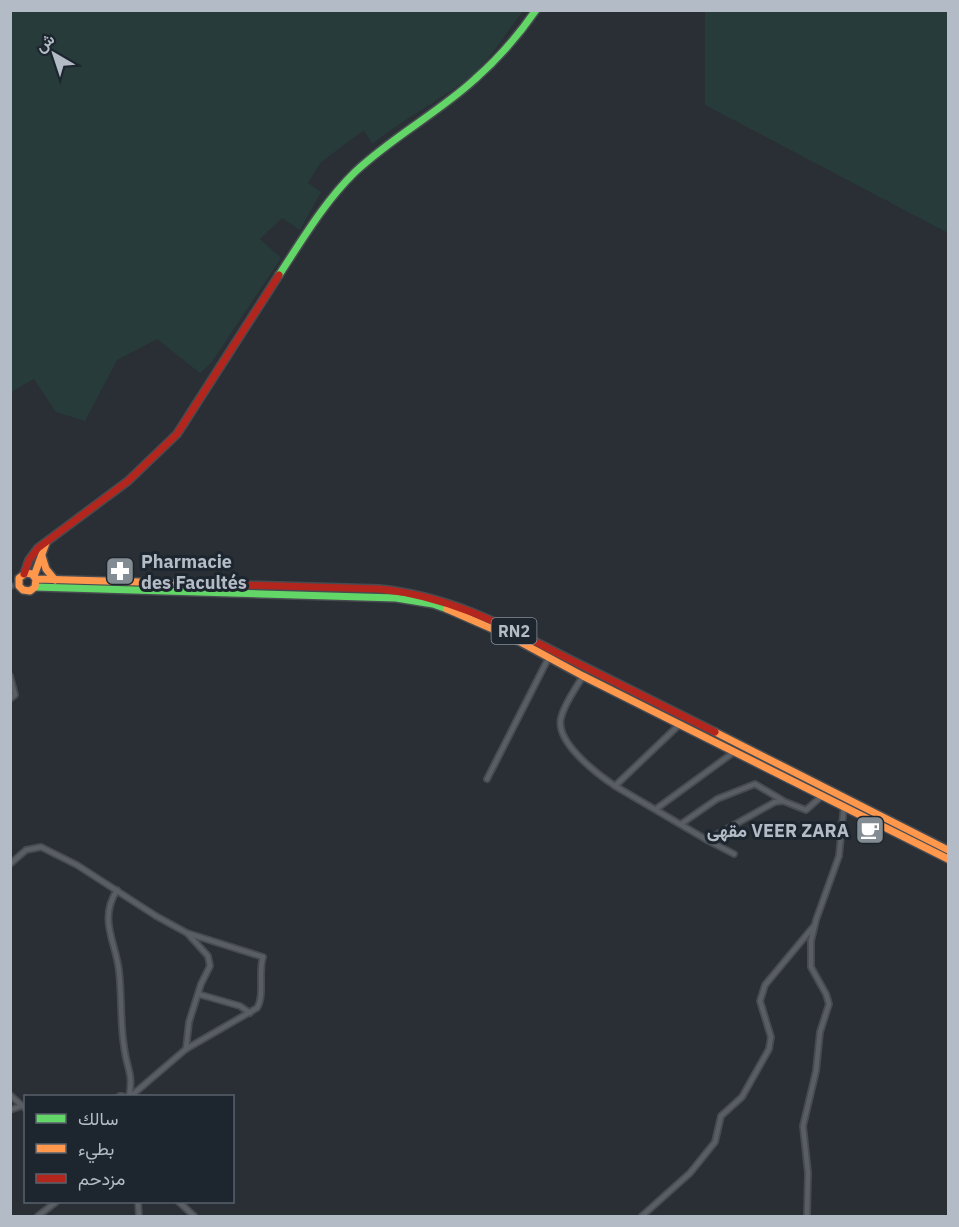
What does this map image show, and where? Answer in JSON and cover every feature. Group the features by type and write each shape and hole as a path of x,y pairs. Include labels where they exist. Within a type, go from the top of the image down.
{"main road":[{"path":"16,583 33,554 118,490 177,434 322,212 355,172 383,148 474,80 517,38 536,10"},
{"path":"35,581 46,543"},
{"path":"42,556 46,570 56,580"},
{"name":"RN2","path":"10,580 27,591 35,581"},
{"name":"RN2","path":"16,583 56,580 388,589 436,597 477,612 948,850"},
{"name":"RN2","path":"35,581 396,598 433,604 549,657 948,859"}],"street":[{"path":"487,779 549,657"},
{"path":"10,676 15,695 10,699"},
{"path":"583,676 561,715 561,726 569,745 576,754 615,786 734,854"},
{"path":"615,786 680,724"},
{"path":"656,809 735,751"},
{"path":"681,824 717,799 755,784 783,801 806,810 823,795"},
{"path":"707,840 775,802 783,801"},
{"path":"807,1216 808,1173 803,1126 816,1071 820,1032 829,1004 811,967 810,954 814,926 839,856 844,806"},
{"path":"10,864 26,850 41,847 77,865 156,916 188,933 263,957 260,966 260,1003 250,1013 186,1049 131,1095"},
{"path":"117,890 109,907 109,922 111,940 120,972 124,1048 132,1080 130,1095"},
{"path":"642,1216 690,1173 715,1142 718,1120 742,1097 769,1049 771,1036 760,1005 765,985 814,926"},
{"path":"186,1049 189,1022 210,966 201,947 188,933"},
{"path":"198,994 240,1006 250,1013"},
{"path":"10,1095 23,1108"},
{"path":"10,1110 23,1108"},
{"path":"38,1216 54,1203"},
{"path":"180,1203 194,1216"}],"green space":[{"path":"11,10 523,11 475,73 372,144 364,130 321,162 308,183 321,192 300,230 282,218 260,239 281,258 211,363 200,373 157,339 117,360 85,421 56,412 34,379 11,392"},
{"path":"705,11 948,11 948,233 705,105"}],"traffic: fast":[{"path":"279,275 324,208 344,183 384,147 446,103 475,79 508,46 536,10"},
{"path":"35,587 396,598 433,604 447,609"}],"traffic: slow":[{"path":"34,576 46,543"},
{"path":"42,556 46,569 55,580"},
{"path":"36,579 35,587 30,591 23,590 19,586 19,578 26,573 32,574 36,579 243,585"},
{"path":"447,609 511,637 583,676 948,859"},
{"path":"715,732 948,850"}],"traffic: jam":[{"path":"24,574 29,560 38,548 128,481 177,434 279,275"},
{"path":"243,585 379,589 430,598 453,605 499,624 715,732"}],"place":[{"name":"Pharmacie des Facultés","path":"120,571"},
{"name":"مقهى VEER ZARA","path":"870,830"}]}
